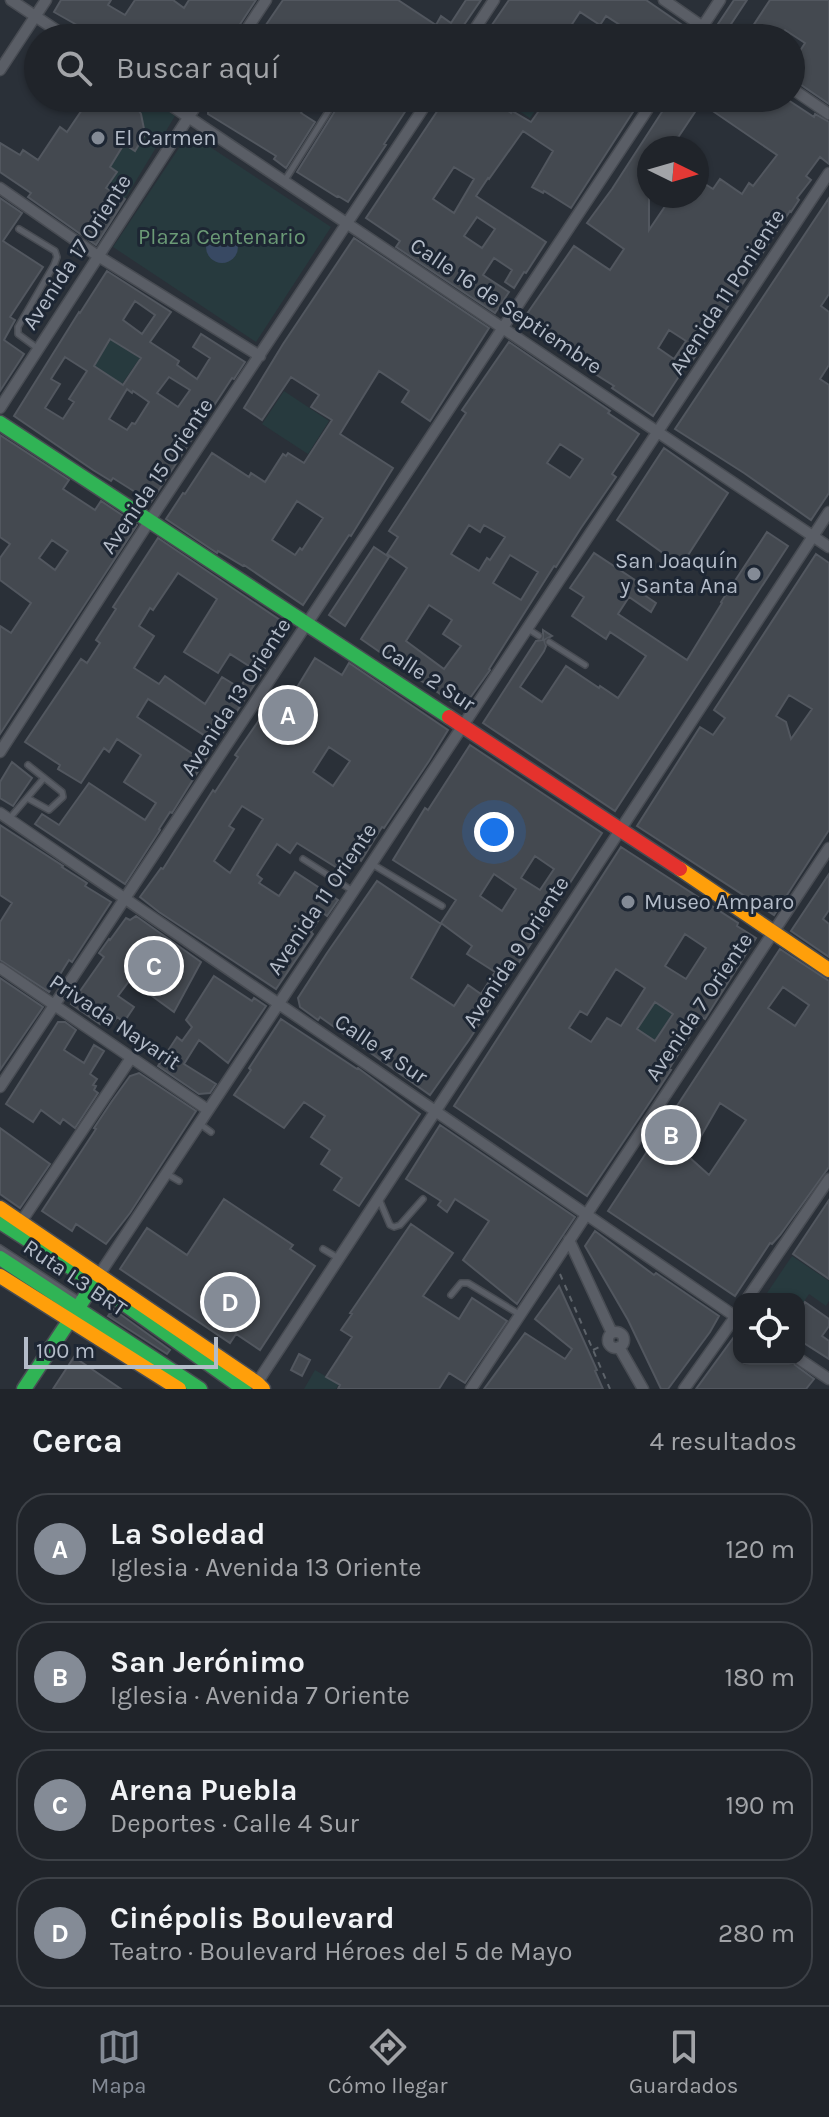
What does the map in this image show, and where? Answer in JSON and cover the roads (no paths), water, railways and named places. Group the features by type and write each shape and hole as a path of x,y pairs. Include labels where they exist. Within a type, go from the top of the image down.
{"street":[{"path":"11,0 47,24"},
{"path":"30,24 46,0"},
{"path":"250,24 266,0"},
{"path":"478,24 494,0"},
{"path":"664,0 699,24"},
{"path":"703,24 720,0"},
{"path":"0,70 24,33"},
{"path":"805,98 829,114"},
{"name":"Calle 16 de Septiembre","path":"181,112 829,547"},
{"name":"Avenida 17 Oriente","path":"0,408 192,112"},
{"name":"Avenida 15 Oriente","path":"0,752 421,112"},
{"name":"Avenida 13 Oriente","path":"0,1087 646,112"},
{"name":"Avenida 11 Poniente","path":"658,433 829,173"},
{"path":"0,188 98,256 260,356"},
{"name":"Calle 2 Sur","path":"0,423 621,829 829,970"},
{"name":"Avenida 11 Oriente","path":"24,1389 658,433"},
{"name":"Avenida 9 Oriente","path":"254,1388 829,512"},
{"name":"Calle 4 Sur","path":"4,816 733,1313"},
{"name":"Avenida 7 Oriente","path":"471,1389 829,848"},
{"name":"Privada Nayarit","path":"0,968 208,1110"},
{"path":"21,1222 131,1058"},
{"path":"751,1293 829,1179"},
{"path":"0,1208 95,1282"},
{"path":"0,1222 254,1388"},
{"path":"569,1240 613,1341 643,1389"},
{"path":"0,1258 200,1389"},
{"path":"0,1276 76,1310 179,1389"},
{"path":"684,1389 733,1323"},
{"path":"805,1363 829,1379"}],"lane":[{"path":"284,181 328,112"},
{"path":"19,229 55,251 57,257 18,327 18,334 38,349"},
{"path":"528,629 539,636"},
{"path":"549,642 585,665"},
{"path":"28,765 62,792 63,797 49,810 29,799"},
{"path":"4,816 29,799 44,778"},
{"path":"303,859 353,891"},
{"path":"372,864 442,906"},
{"path":"199,1124 211,1132"},
{"path":"167,1173 179,1181"},
{"path":"378,1199 390,1225 394,1227 400,1225 423,1199"},
{"path":"0,1230 95,1282 233,1389"},
{"name":"Ruta L3 BRT","path":"0,1248 76,1310 94,1311"},
{"path":"323,1249 339,1259"},
{"path":"451,1295 461,1283 468,1283 519,1315"},
{"name":"Ruta L3 BRT","path":"120,1328 211,1389"}],"water":[{"path":"222,231 233,236 238,247 233,258 222,263 211,258 206,247 211,236"}],"place":[{"name":"El Carmen","path":"98,138"},
{"name":"San Joaquín y Santa Ana","path":"754,574"},
{"name":"La Soledad","path":"288,715"},
{"name":"Museo Amparo","path":"628,902"},
{"name":"Arena Puebla","path":"154,966"},
{"name":"San Jerónimo","path":"671,1135"},
{"name":"Cinépolis Boulevard","path":"230,1302"}],"park label":[{"name":"Plaza Centenario","path":"222,237"}]}
